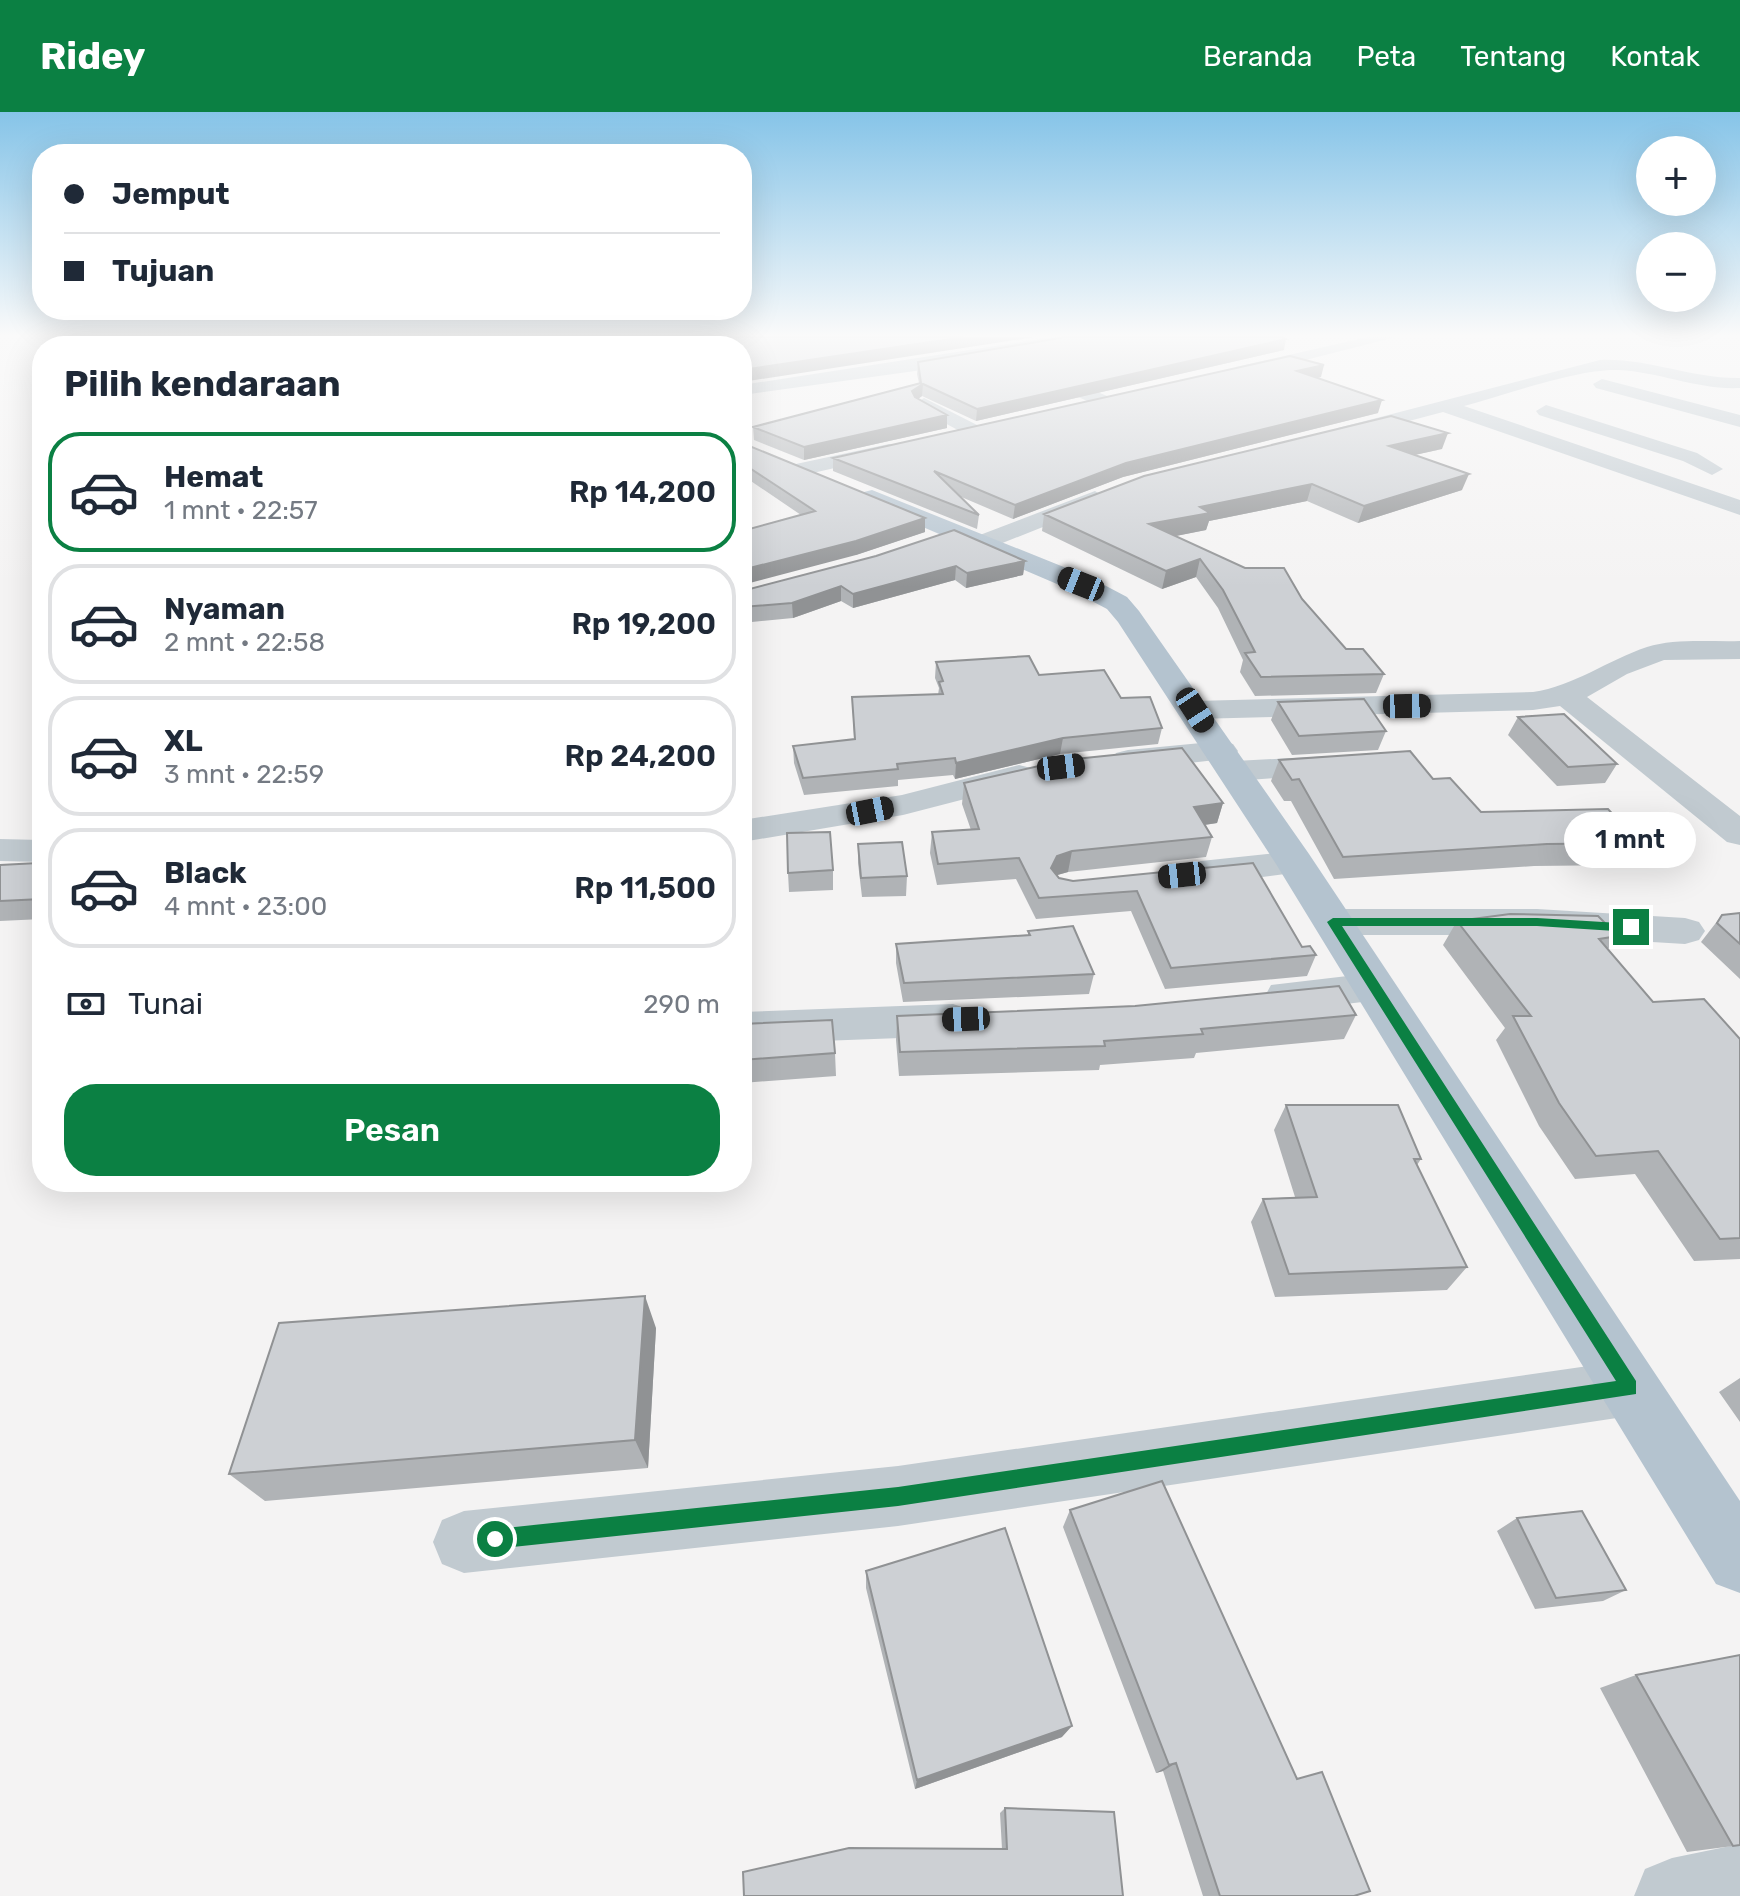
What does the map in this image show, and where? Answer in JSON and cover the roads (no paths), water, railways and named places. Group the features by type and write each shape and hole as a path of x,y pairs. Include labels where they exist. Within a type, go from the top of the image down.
{"main road":[{"path":"767,454 951,540 1081,584 1117,603 1229,761 1630,1388 1736,1547"}],"street":[{"path":"943,438 981,429 961,420"},
{"path":"1327,437 1394,420"},
{"path":"1485,420 1740,508"},
{"path":"1574,420 1690,457 1712,469"},
{"path":"804,469 912,445"},
{"path":"951,540 1110,492"},
{"path":"1195,710 1498,704 1566,696 1642,657 1660,652 1740,650"},
{"path":"1566,696 1740,834"},
{"path":"1097,763 1229,761 1359,764"},
{"path":"752,829 903,805 1048,769"},
{"path":"0,850 32,851"},
{"path":"1159,877 1295,863"},
{"path":"1333,922 1537,922 1685,931"},
{"path":"1248,1000 1373,988"},
{"path":"752,1028 990,1019"},
{"path":"464,1542 898,1496 1630,1388"},
{"path":"1672,1896 1740,1882"}]}
